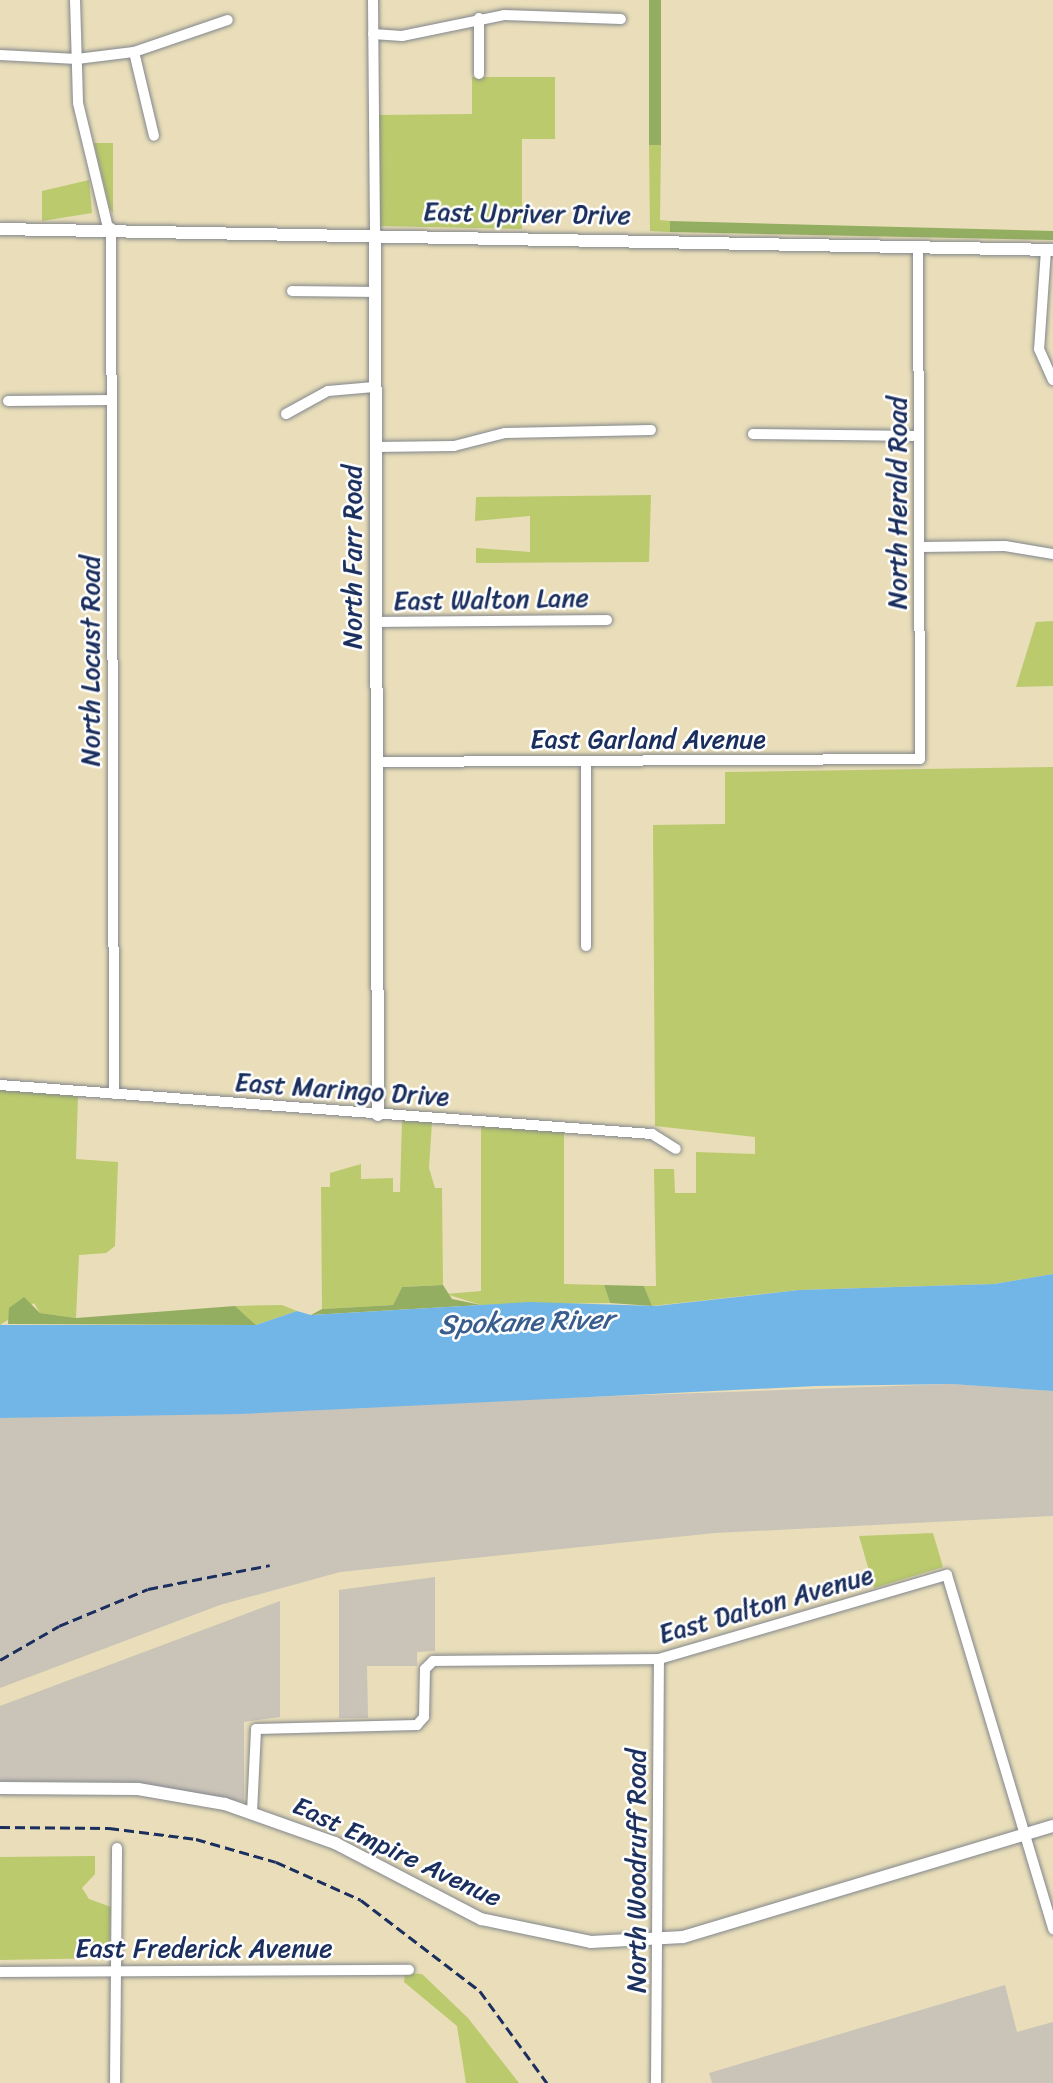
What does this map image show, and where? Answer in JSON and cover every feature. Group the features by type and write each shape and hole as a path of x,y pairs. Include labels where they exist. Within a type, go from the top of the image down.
{"street":[{"name":"North Locust Road","path":"75,0 78,103 109,228 114,1094"},
{"name":"North Farr Road","path":"373,0 378,1115"},
{"path":"373,34 402,36 479,18 621,19"},
{"path":"479,18 480,75"},
{"path":"0,55 77,59 134,52 228,20"},
{"path":"134,52 154,136"},
{"name":"East Upriver Drive","path":"0,229 109,228 375,233 1049,250"},
{"name":"North Herald Road","path":"918,246 920,759"},
{"path":"1049,250 1039,349 1053,380"},
{"path":"292,291 375,292"},
{"path":"286,414 328,391 374,387"},
{"path":"8,401 111,400"},
{"path":"375,447 454,446 505,433 651,430"},
{"path":"753,434 919,436"},
{"path":"919,547 1004,546 1053,554"},
{"name":"East Walton Lane","path":"376,622 607,620"},
{"name":"East Garland Avenue","path":"376,762 920,759"},
{"path":"586,762 586,946"},
{"name":"East Maringo Drive","path":"0,1085 652,1134 676,1149"},
{"name":"East Dalton Avenue","path":"252,1812 256,1729 422,1723 427,1664 659,1659 947,1575 1025,1835"},
{"name":"North Woodruff Road","path":"656,2083 659,1659"},
{"name":"East Empire Avenue","path":"0,1788 138,1789 252,1812 335,1843 499,1925 570,1940 659,1941 1053,1826"},
{"path":"1025,1835 1053,1929"},
{"path":"115,2083 117,1848"},
{"name":"East Frederick Avenue","path":"0,1972 409,1970"}],"shaded area":[{"path":"951,1384 1053,1391 1053,1516 715,1533 340,1572 220,1605 0,1688 0,1418"},
{"path":"435,1577 435,1651 417,1652 417,1666 367,1666 368,1718 339,1718 339,1590"},
{"path":"280,1601 280,1717 244,1722 244,1802 137,1782 0,1781 0,1706"},
{"path":"1005,1985 1017,2032 1053,2022 1053,2083 712,2083 709,2073"}],"green space":[{"path":"649,0 661,0 661,145 649,145"},
{"path":"472,77 555,77 555,139 522,139 522,229 379,226 378,115 472,114"},
{"path":"94,143 113,143 113,213 110,209"},
{"path":"649,145 661,145 660,220 670,221 670,232 650,231"},
{"path":"89,180 92,213 42,221 42,191"},
{"path":"670,221 1053,231 1053,240 670,232"},
{"path":"651,495 649,562 476,563 476,548 530,552 530,516 475,521 476,497"},
{"path":"1053,621 1053,686 1016,687 1036,622"},
{"path":"1053,767 1053,1274 994,1284 799,1290 652,1306 644,1286 656,1286 654,1169 674,1169 675,1193 696,1193 696,1152 755,1154 755,1137 655,1126 653,825 725,824 725,772"},
{"path":"0,1089 78,1096 76,1159 118,1162 115,1246 106,1253 79,1255 76,1318 40,1313 34,1303 0,1325"},
{"path":"402,1120 432,1122 429,1168 435,1188 442,1188 443,1285 402,1287 393,1305 322,1309 321,1187 330,1187 330,1173 361,1164 361,1179 393,1178 393,1192 400,1192"},
{"path":"481,1125 564,1131 564,1284 604,1285 610,1303 481,1305 446,1294 481,1291"},
{"path":"443,1285 452,1299 481,1305 311,1315 322,1309 393,1305 402,1287"},
{"path":"604,1285 644,1286 652,1306 610,1303"},
{"path":"24,1297 40,1313 76,1318 235,1306 256,1325 8,1324 9,1308"},
{"path":"282,1305 297,1311 256,1325 235,1306"},
{"path":"933,1533 943,1567 874,1588 859,1536"},
{"path":"95,1856 95,1874 82,1888 89,1899 111,1907 109,1958 0,1960 0,1857"},
{"path":"405,1973 422,1974 468,2018 519,2083 466,2083 457,2026 404,1982"}],"water":[{"name":"Spokane River","path":"1053,1274 1053,1391 951,1384 816,1386 240,1414 0,1418 0,1325 256,1325 297,1311 311,1315 529,1302 656,1306 799,1290 994,1284"}],"railway":[{"path":"0,1660 59,1626 148,1589 270,1565"},
{"path":"0,1827 109,1828 196,1839 276,1862 361,1900 480,1991 547,2083"}]}
